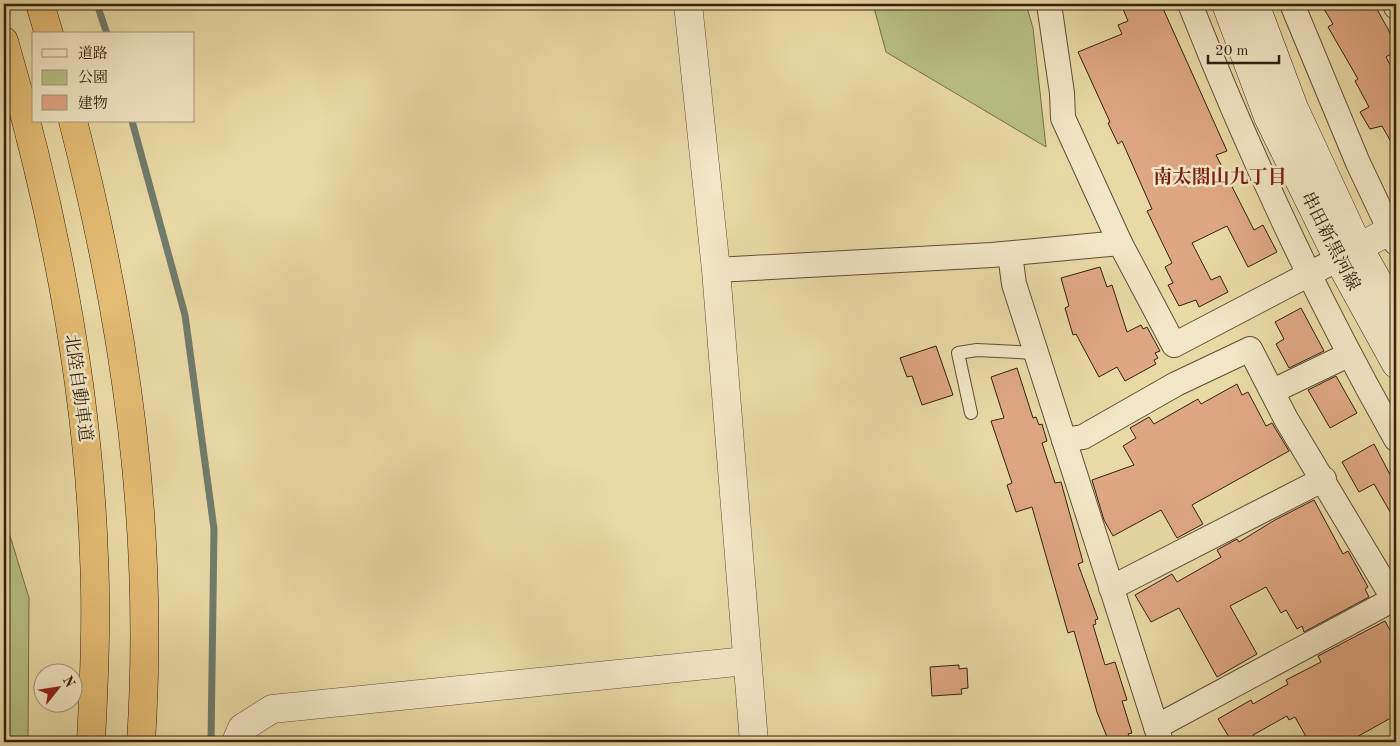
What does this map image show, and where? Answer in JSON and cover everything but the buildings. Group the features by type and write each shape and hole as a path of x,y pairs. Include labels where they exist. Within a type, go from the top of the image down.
{"highway":[{"path":"40,4 48,32"},
{"name":"北陸自動車道","path":"4,40 45,199 71,329 87,446 94,557 95,670 91,742"},
{"path":"73,122 90,188 118,327 136,447 144,556 146,649 141,742"}],"street":[{"path":"688,4 716,270 754,742"},
{"path":"1049,4 1062,93 1063,118 1120,243 1174,345 1349,253 1394,234 1358,163 1292,4"},
{"path":"1190,4 1276,205 1348,355 1396,439"},
{"name":"串田新黒河線","path":"1226,4 1268,117 1349,253 1396,313"},
{"name":"串田新黒河線","path":"1255,4 1349,253 1396,364"},
{"path":"716,270 1010,254 1120,243"},
{"path":"1010,254 1014,284 1158,735 1395,601 1324,479 1286,419 1273,390 1250,350 1176,384 1083,437 1064,440"},
{"path":"1273,390 1348,355"},
{"path":"1111,588 1324,479"},
{"path":"236,742 242,728 272,708 746,661"}],"lane":[{"path":"971,413 958,353 977,350 1036,353"}],"green space":[{"path":"873,4 1026,4 1033,28 1046,147 886,52"},
{"path":"4,516 29,598 28,742 4,742"}],"waterway":[{"path":"97,4 106,32"},
{"path":"132,122 185,315 214,529 211,742"}],"district":[{"name":"南太閤山九丁目","path":"1220,176"}]}
